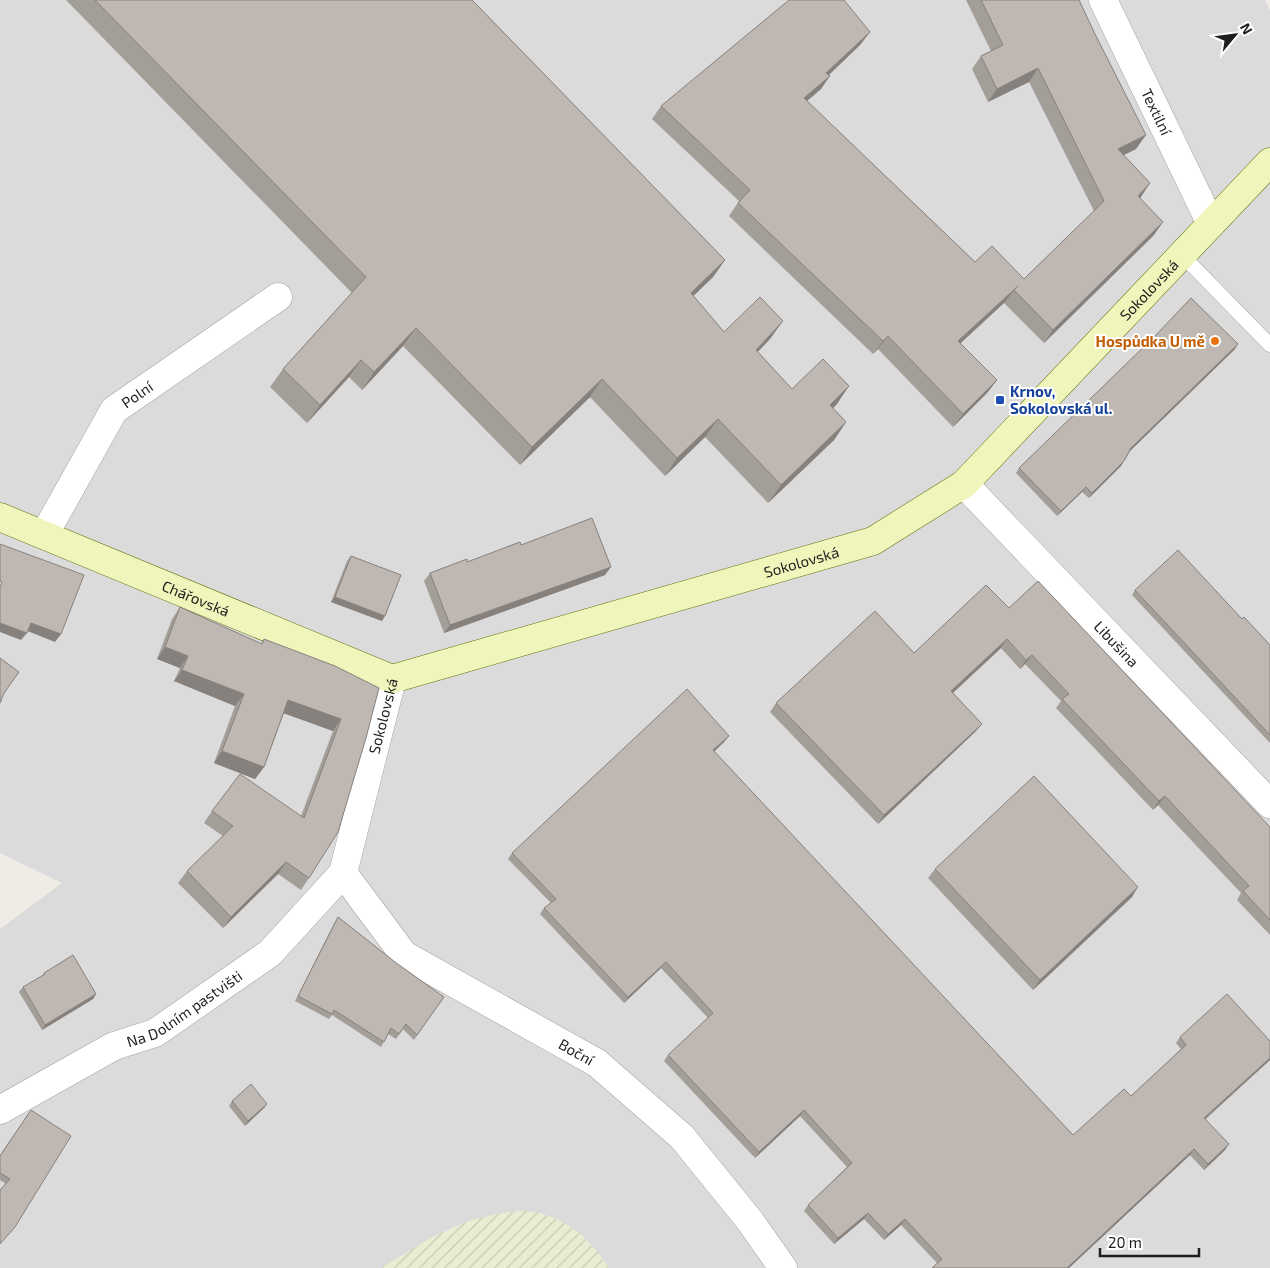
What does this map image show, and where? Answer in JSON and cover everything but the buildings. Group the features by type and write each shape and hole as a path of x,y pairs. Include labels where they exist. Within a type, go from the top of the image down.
{"street":[{"name":"Textilní","path":"1103,0 1210,224"},
{"name":"Sokolovská","path":"343,873 392,679 873,541 964,484 1270,162"},
{"name":"Polní","path":"44,535 114,410 278,297"},
{"name":"Libušina","path":"964,484 1270,804"},
{"name":"Chářovská","path":"0,516 392,679"},
{"name":"Na Dolním pastvišti","path":"0,1110 114,1046 155,1033 254,965 270,953 343,873"},
{"name":"Boční","path":"343,873 404,955 597,1063 682,1137 750,1221 783,1268"}],"lane":[{"path":"1181,254 1270,345"}],"shaded area":[{"path":"0,0 1265,0 1270,10 1270,1268 609,1268 582,1235 560,1221 538,1212 468,1221 433,1237 381,1268 0,1268 0,929 62,883 0,853"}],"green space":[{"path":"519,1211 538,1212 560,1221 582,1235 609,1268 381,1268 433,1237 468,1221"}],"place":[{"name":"Hospůdka U mě","path":"1215,341"},
{"name":"Krnov, Sokolovská ul.","path":"1000,400"}]}
